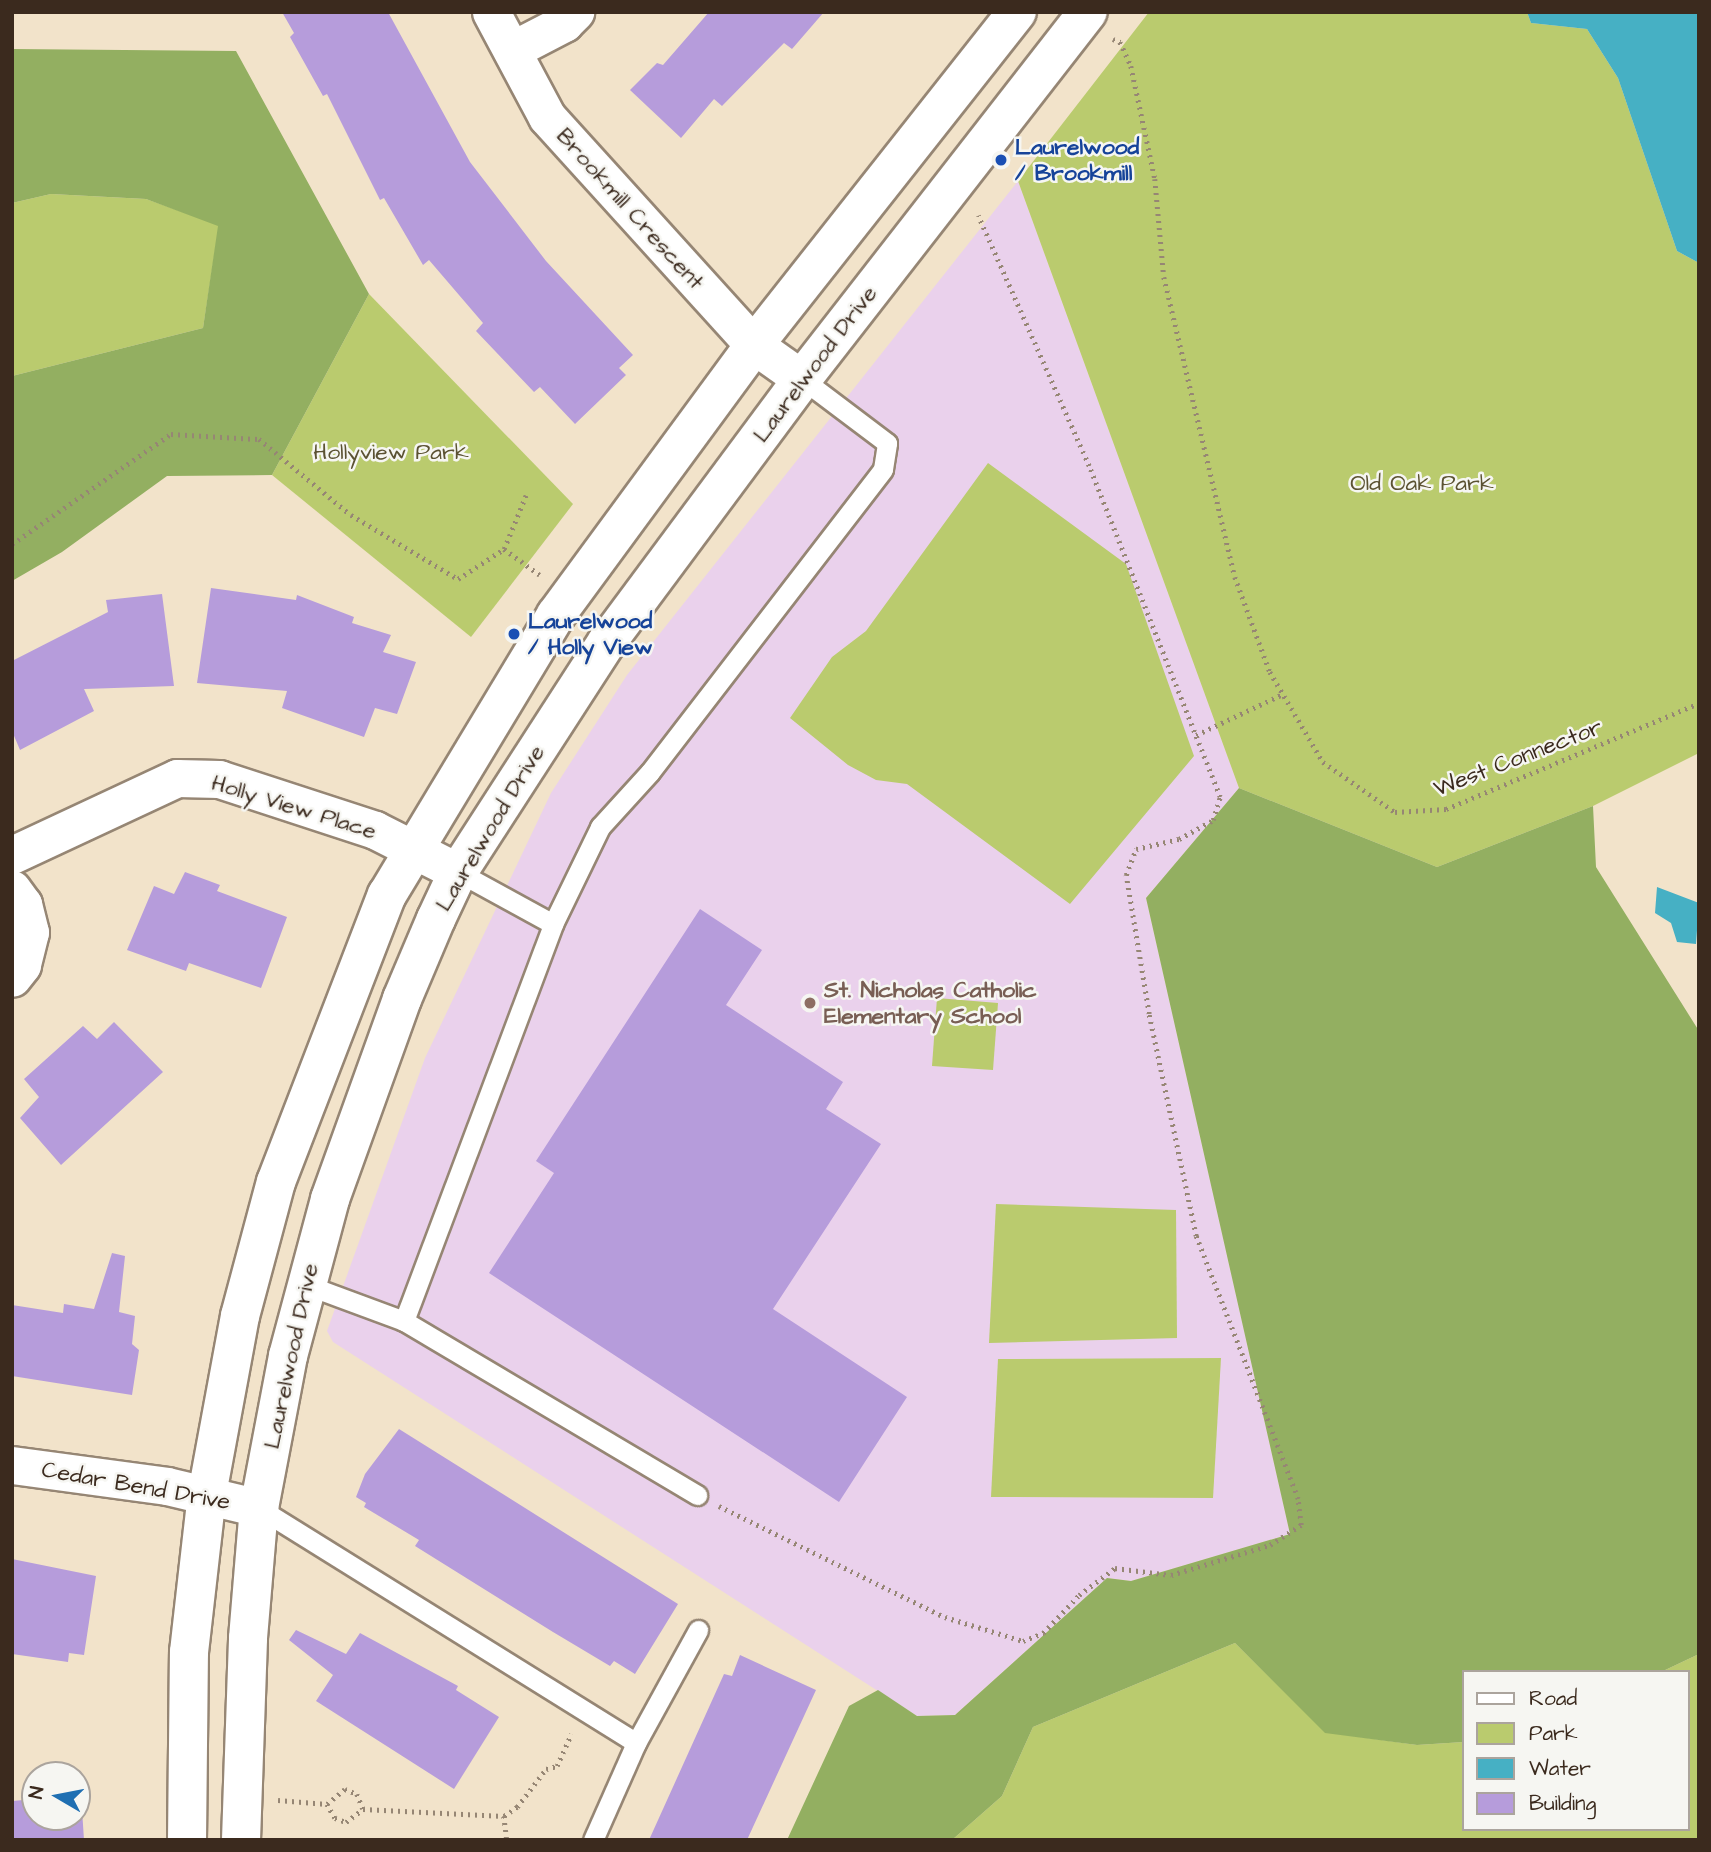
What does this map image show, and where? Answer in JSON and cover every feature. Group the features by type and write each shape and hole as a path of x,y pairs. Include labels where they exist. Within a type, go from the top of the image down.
{"street":[{"name":"Brookmill Crescent","path":"491,12 547,117 754,345 802,379"},
{"path":"512,50 564,23 575,12"},
{"path":"187,1840 189,1652 207,1494 240,1317 276,1182 387,895 411,849 556,615 754,345 1017,12"},
{"name":"Laurelwood Drive","path":"242,1840 248,1638 259,1508 304,1284 401,999 458,872 607,642 802,379 1100,26"},
{"name":"Holly View Place","path":"12,855 177,778 219,779 375,830 458,872"},
{"path":"12,889 23,904 30,932 22,965 12,978"},
{"name":"Cedar Bend Drive","path":"12,1465 207,1494 259,1508"}],"lane":[{"path":"404,1321 553,924 600,827 650,772 883,469 887,443 802,379"},
{"path":"458,872 553,924"},
{"path":"304,1284 404,1321 697,1494"},
{"path":"259,1508 636,1744"},
{"path":"593,1840 636,1744 698,1630"}],"path":[{"name":"West Connector","path":"1100,26 1120,42 1131,66 1155,179 1164,277 1235,577 1270,672 1322,762 1395,812 1446,809 1699,703"},
{"path":"697,1494 945,1617 1023,1641 1043,1633 1079,1595 1115,1568 1171,1575 1270,1545 1301,1525 1298,1499 1196,1236 1149,1014 1126,875 1136,849 1179,839 1213,820 1220,797 1089,466 978,214"},
{"path":"12,544 172,435 259,439 351,515 457,579 504,549 526,495"},
{"path":"504,549 541,575"},
{"path":"1196,735 1283,694"},
{"path":"327,1804 335,1818 346,1822 363,1809 504,1816 517,1807 546,1769 557,1766 565,1755 563,1744 587,1714"},
{"path":"270,1799 327,1804 345,1789 357,1794 363,1809"},
{"path":"504,1816 507,1840"}],"shaded area":[{"name":"St. Nicholas Catholic Elementary School","path":"1018,181 1239,788 1146,898 1290,1534 1131,1581 1107,1578 955,1715 917,1716 333,1342 327,1331 425,1058 551,793 627,675"}],"green space":[{"name":"Old Oak Park","path":"1149,12 1527,12 1531,23 1587,29 1618,78 1677,251 1699,263 1699,753 1593,806 1437,867 1239,788 1018,181"},
{"path":"12,49 236,51 369,294 272,475 167,476 62,552 12,581 12,376 203,328 218,226 146,199 51,194 12,203"},
{"path":"51,194 146,199 219,225 203,328 12,376 12,203"},
{"name":"Hollyview Park","path":"369,294 573,504 471,637 272,475"},
{"path":"988,463 1126,564 1194,756 1070,904 907,784 876,780 848,765 790,718 832,657 866,631"},
{"path":"1239,788 1437,867 1593,806 1596,867 1699,1031 1699,1654 1665,1670 1462,1670 1462,1742 1417,1745 1325,1733 1235,1643 1033,1727 1002,1796 952,1840 787,1840 849,1706 878,1690 917,1716 955,1715 1107,1578 1131,1581 1290,1534 1146,898"},
{"path":"937,998 998,1003 993,1070 932,1066"},
{"path":"996,1204 1176,1210 1177,1338 989,1343"},
{"path":"1221,1358 1213,1498 991,1497 998,1359"},
{"path":"1235,1643 1325,1732 1417,1745 1462,1742 1462,1831 1690,1831 1690,1670 1665,1670 1699,1654 1699,1840 952,1840 1002,1796 1033,1727"}],"water":[{"path":"1527,12 1696,12 1699,17 1699,263 1677,251 1618,78 1587,29 1531,23"},
{"path":"1657,887 1699,903 1696,944 1677,942 1671,923 1655,913"}],"building":[{"path":"282,12 388,12 470,162 546,261 633,355 619,368 626,375 575,424 540,387 534,392 476,331 483,323 429,260 423,265 384,198 380,200 327,94 323,96 290,37 294,33"},
{"path":"709,12 824,12 792,49 784,43 722,106 714,99 681,138 630,90 657,63 663,65"},
{"path":"211,588 296,600 297,595 354,617 352,623 391,635 383,652 416,662 397,714 375,708 364,737 282,708 287,691 197,683"},
{"path":"162,594 174,686 84,689 94,711 20,750 12,731 12,661 108,612 106,600"},
{"path":"185,872 220,885 217,891 287,917 261,988 189,963 186,971 127,950 154,886 174,894"},
{"path":"700,909 762,950 726,1005 843,1082 826,1109 881,1144 773,1309 907,1397 839,1502 489,1273 554,1173 536,1161"},
{"path":"114,1022 163,1072 61,1165 20,1118 39,1097 24,1079 83,1026 97,1039"},
{"path":"112,1253 125,1256 119,1312 135,1316 132,1344 139,1350 132,1395 12,1376 12,1305 63,1313 64,1304 94,1309"},
{"path":"399,1429 678,1604 635,1674 614,1661 610,1666 553,1632 415,1546 419,1540 364,1507 366,1503 356,1497 365,1474"},
{"path":"12,1559 96,1576 84,1655 69,1653 68,1662 12,1654"},
{"path":"296,1630 346,1654 360,1633 458,1686 456,1690 499,1717 454,1789 316,1701 333,1675 289,1640"},
{"path":"740,1655 816,1690 747,1840 649,1840 724,1674 732,1676"},
{"path":"21,1800 21,1831 83,1831 84,1840 12,1840 12,1801"}],"place":[{"name":"Laurelwood / Brookmill","path":"1001,160"},
{"name":"Laurelwood / Holly View","path":"514,634"},
{"name":"St. Nicholas Catholic Elementary School","path":"810,1003"}]}
